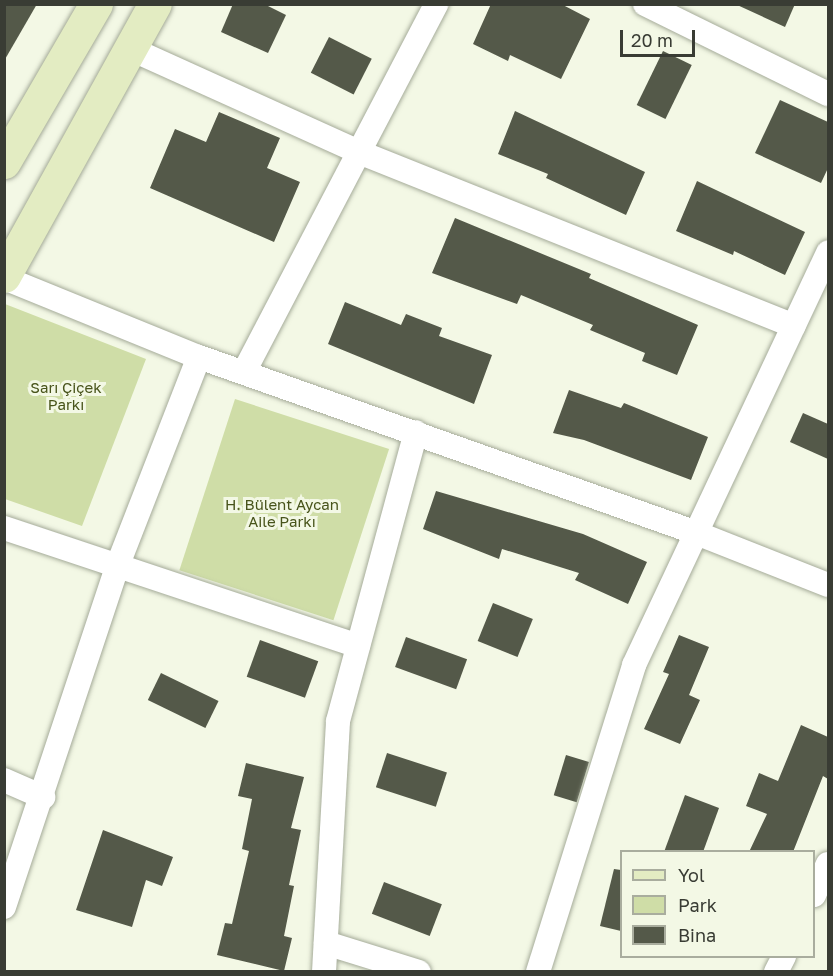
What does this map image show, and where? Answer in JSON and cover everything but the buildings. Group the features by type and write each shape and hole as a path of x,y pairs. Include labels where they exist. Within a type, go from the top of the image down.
{"main road":[{"path":"4,162 96,4"},
{"path":"4,277 155,4"}],"street":[{"path":"245,370 436,4"},
{"path":"645,4 687,13 828,94"},
{"path":"130,49 359,152 793,326"},
{"path":"538,972 634,665 694,532 828,252"},
{"path":"4,277 199,357 245,370 694,532 828,585"},
{"path":"4,907 43,797 117,567 199,357"},
{"path":"324,972 338,721 416,432"},
{"path":"4,528 358,646"},
{"path":"4,780 43,797"},
{"path":"815,892 828,864"},
{"path":"326,943 418,972"},
{"path":"776,972 783,958"}],"green space":[{"name":"Sarı Çiçek Parkı","path":"5,304 146,359 82,526 5,499"},
{"name":"H. Bülent Aycan Aile Parkı","path":"235,399 389,449 333,620 179,570"}]}
